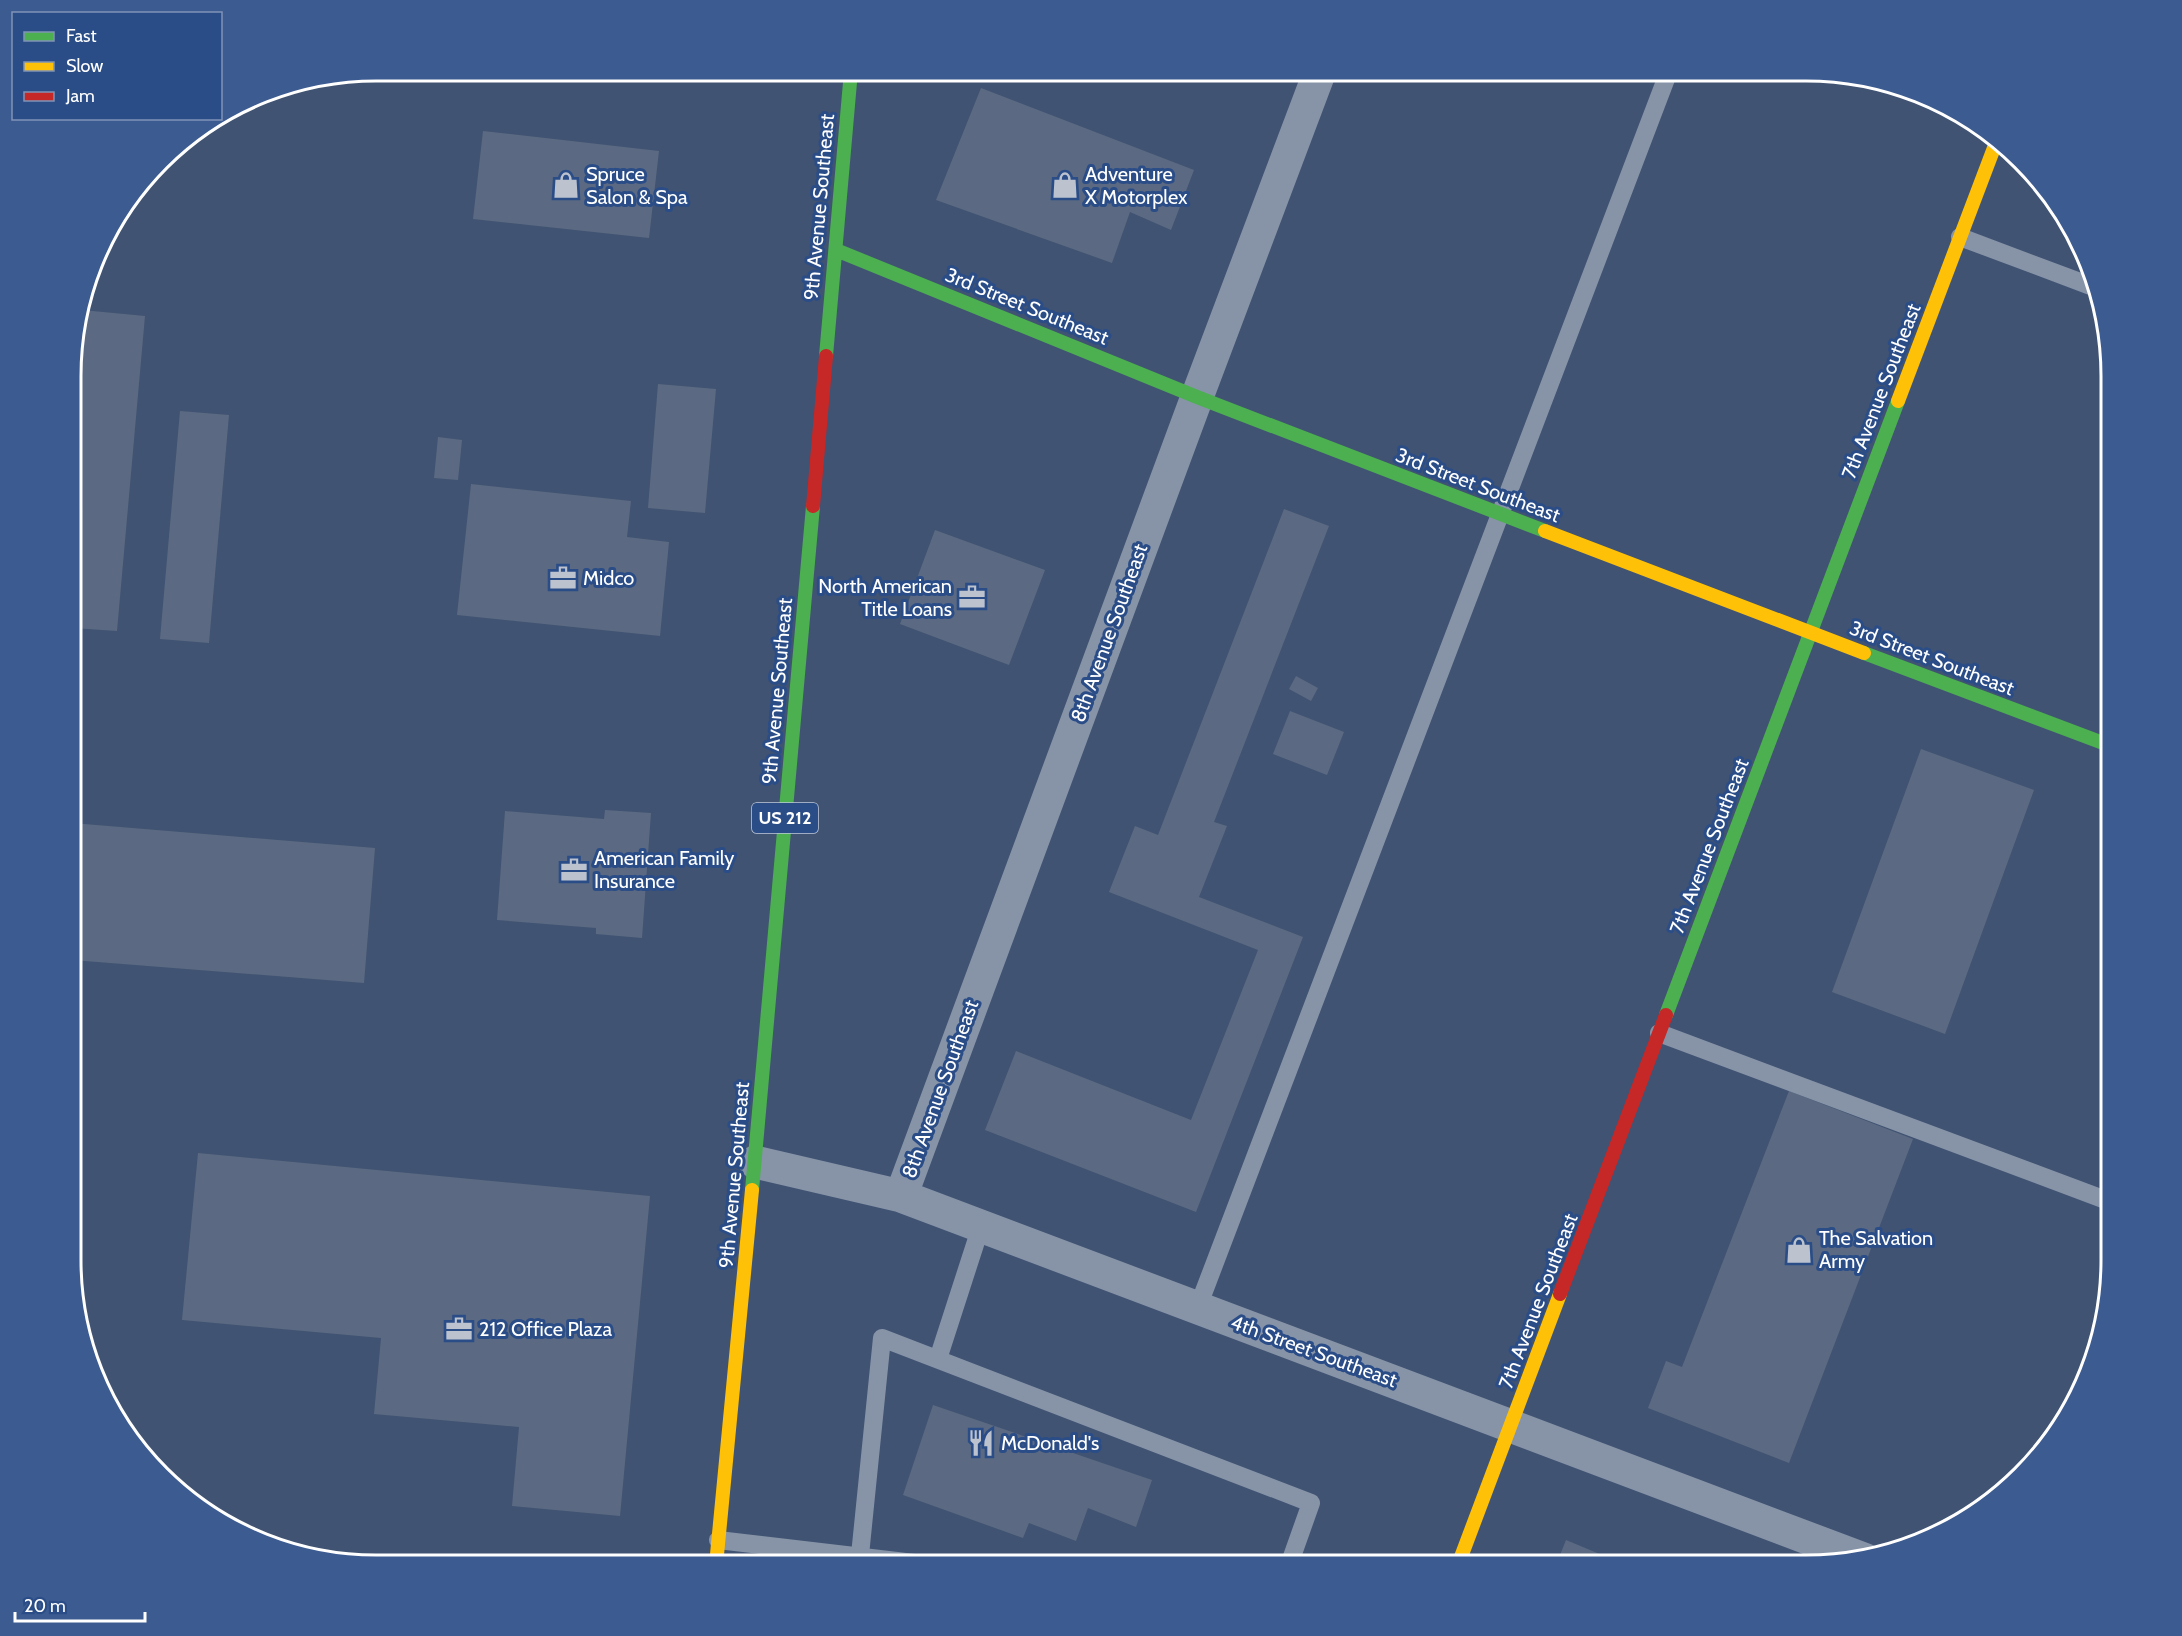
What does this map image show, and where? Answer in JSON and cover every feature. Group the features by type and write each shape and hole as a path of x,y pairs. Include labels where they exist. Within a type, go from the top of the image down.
{"street":[{"name":"9th Avenue Southeast","path":"717,1555 755,1162 850,81"},
{"name":"8th Avenue Southeast","path":"901,1196 1316,81"},
{"name":"7th Avenue Southeast","path":"1462,1555 1994,148"},
{"name":"3rd Street Southeast","path":"836,250 1197,397 2101,742"},
{"name":"4th Street Southeast","path":"755,1162 901,1196 1845,1552"}],"lane":[{"path":"1198,1307 1665,81"},
{"path":"1960,237 2086,284"},
{"path":"1659,1033 2101,1198"},
{"path":"938,1359 981,1226"},
{"path":"860,1555 882,1338 1311,1503 1293,1555"},
{"path":"718,1540 819,1555"}],"building":[{"name":"Adventure X Motorplex","path":"981,88 1194,170 1171,230 1130,212 1112,263 936,200"},
{"name":"Spruce Salon & Spa","path":"483,131 659,151 649,238 473,219"},
{"path":"89,311 145,316 117,631 81,629 81,376"},
{"path":"658,384 716,389 705,513 648,508"},
{"path":"180,411 229,415 209,643 160,639"},
{"path":"438,437 462,440 458,480 434,478"},
{"name":"Midco","path":"471,484 631,501 627,537 669,542 660,636 457,615"},
{"path":"1284,509 1329,526 1214,822 1227,826 1199,897 1303,937 1196,1212 985,1130 1016,1051 1191,1120 1258,950 1109,892 1135,826 1158,835"},
{"name":"North American Title Loans","path":"935,530 1045,570 1009,665 900,624"},
{"path":"1296,676 1318,688 1311,701 1289,689"},
{"path":"1290,711 1344,732 1327,775 1273,754"},
{"path":"1921,749 2034,790 1945,1034 1832,992"},
{"name":"American Family Insurance","path":"605,810 651,813 642,938 596,934 596,928 497,920 505,811 604,819"},
{"path":"81,824 375,848 364,983 81,961"},
{"name":"The Salvation Army","path":"1789,1091 1913,1139 1789,1463 1648,1408 1666,1361 1682,1367"},
{"name":"212 Office Plaza","path":"198,1153 650,1196 620,1516 512,1506 519,1427 374,1414 381,1338 182,1320"},
{"name":"McDonald's","path":"933,1405 1152,1480 1136,1527 1088,1508 1076,1541 1029,1523 1023,1538 903,1495"},
{"path":"1566,1540 1602,1555 1560,1555"}],"traffic: fast":[{"path":"826,356 850,81"},
{"path":"836,250 1197,397 1545,531"},
{"path":"1666,1015 1898,401"},
{"path":"752,1190 813,506"},
{"path":"1864,653 2101,742"}],"traffic: slow":[{"path":"1898,401 1994,148"},
{"path":"1545,531 1864,653"},
{"path":"717,1555 752,1190"},
{"path":"1462,1555 1560,1294"}],"traffic: jam":[{"path":"813,506 826,356"},
{"path":"1560,1294 1666,1015"}],"place":[{"name":"Spruce Salon & Spa","path":"566,185"},
{"name":"Adventure X Motorplex","path":"1065,185"},
{"name":"Midco","path":"563,578"},
{"name":"North American Title Loans","path":"972,597"},
{"name":"American Family Insurance","path":"574,870"},
{"name":"The Salvation Army","path":"1799,1250"},
{"name":"212 Office Plaza","path":"459,1329"},
{"name":"McDonald's","path":"981,1443"}]}
